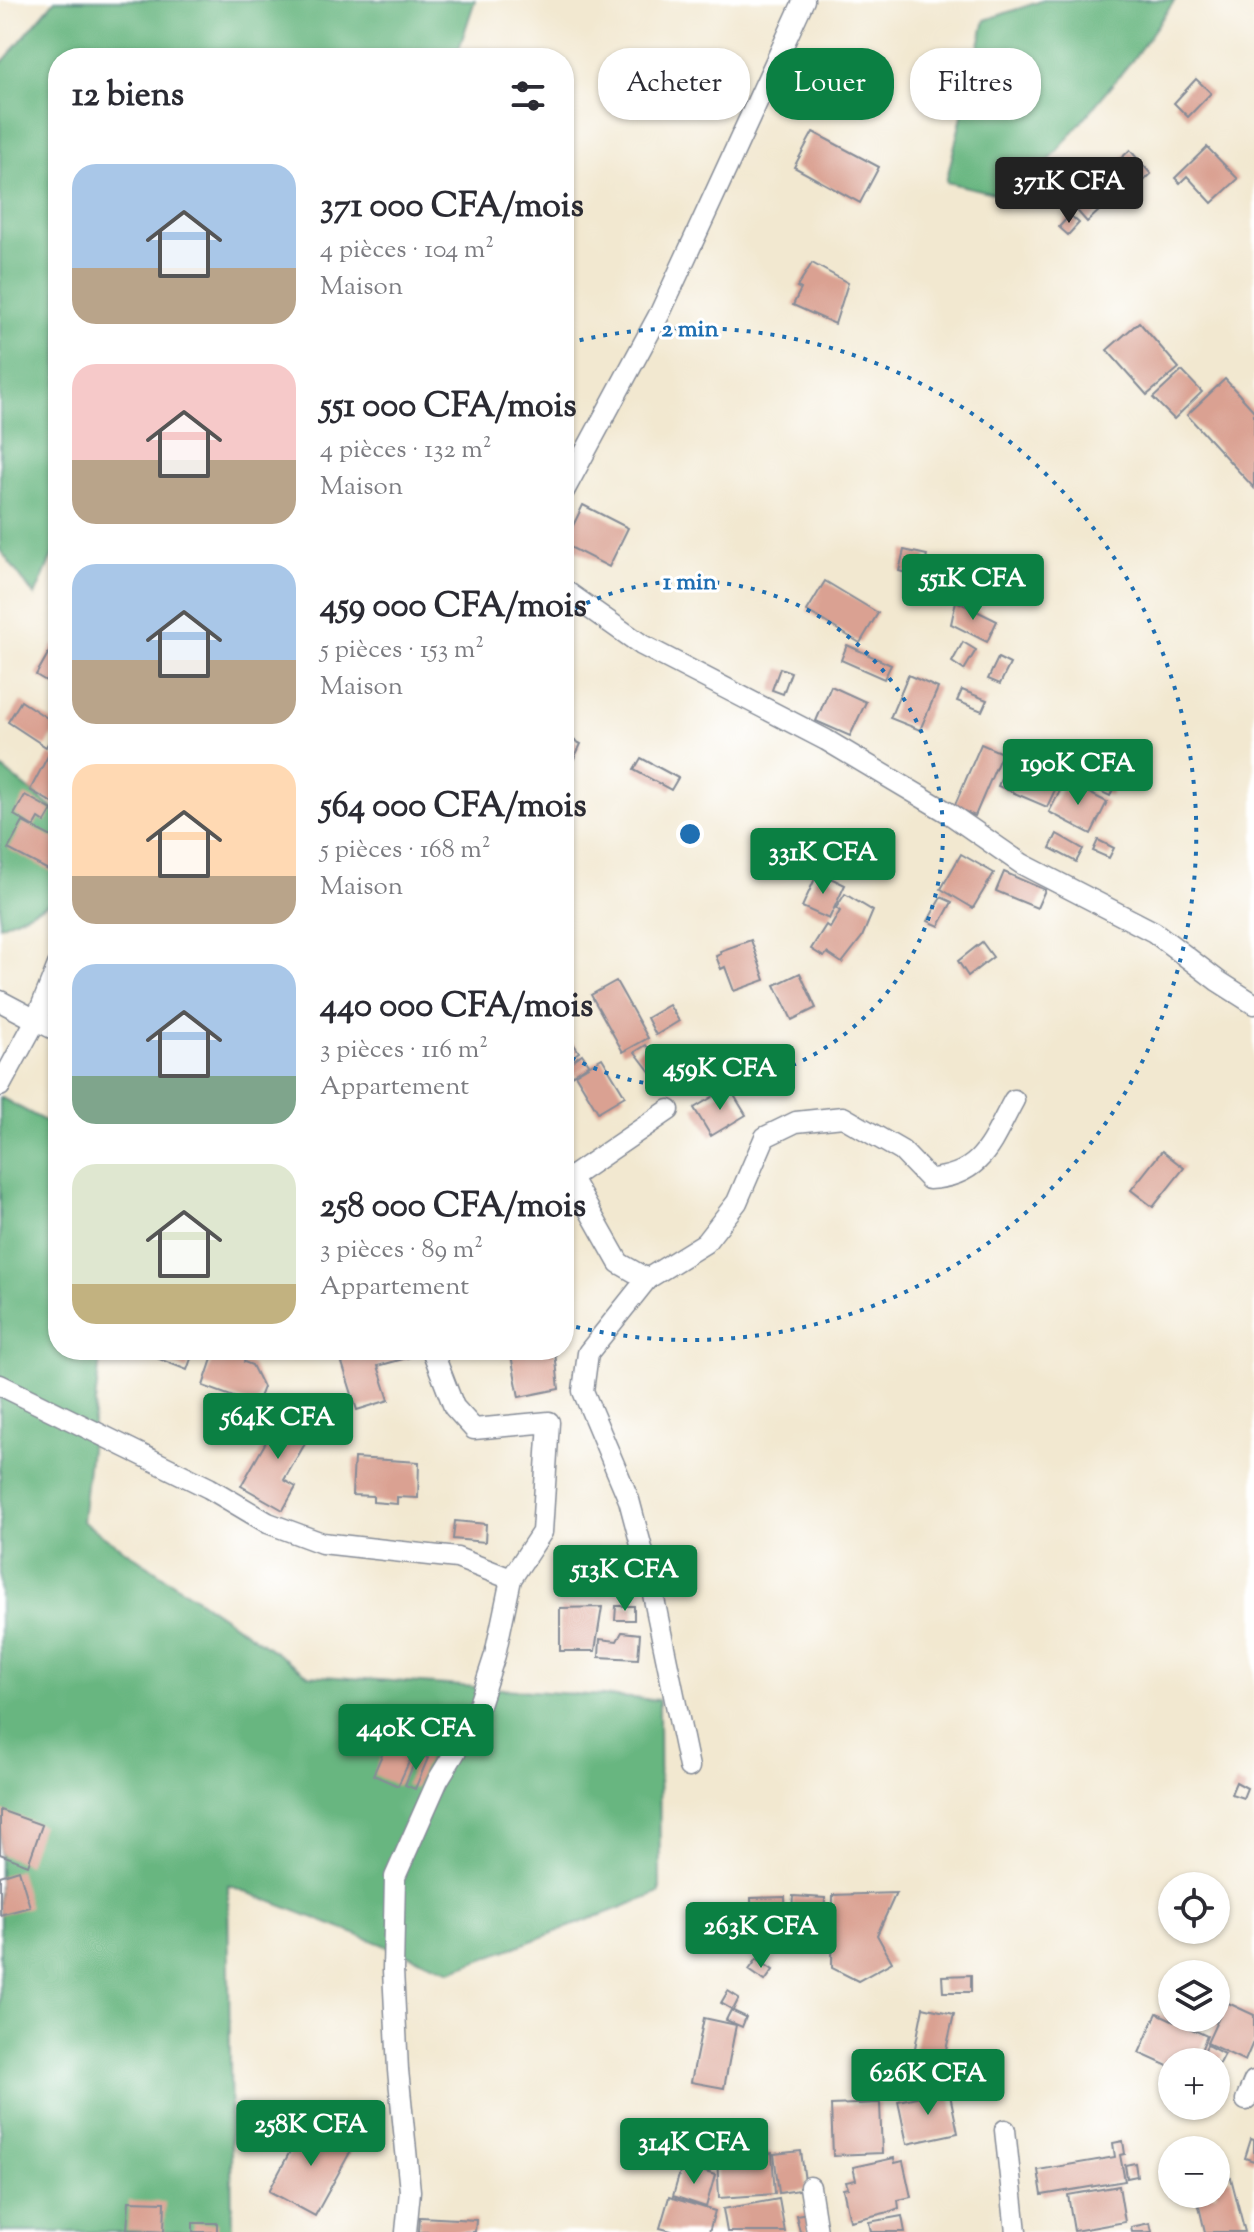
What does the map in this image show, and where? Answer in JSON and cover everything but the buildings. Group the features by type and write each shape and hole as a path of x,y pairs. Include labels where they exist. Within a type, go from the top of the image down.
{"street":[{"path":"574,472 660,313 804,0"},
{"path":"574,597 642,645 826,740 947,812 1022,864 1154,932 1254,1004"},
{"path":"0,1086 36,1020 48,990"},
{"path":"0,1001 48,1026"},
{"path":"689,1767 649,1575 629,1500 583,1391 588,1353 647,1279 705,1243 737,1202 765,1137 796,1122 843,1117 902,1151 929,1179 947,1178 980,1162 1014,1100"},
{"path":"574,1176 669,1110"},
{"path":"574,1190 619,1263 647,1279"},
{"path":"406,2232 410,2191 398,2070 393,1970 395,1877 438,1780 473,1723 495,1655 511,1579 542,1532 549,1422 474,1429 454,1407 436,1360"},
{"path":"0,1385 209,1488 268,1523 322,1543 457,1558 511,1579"},
{"path":"1005,2130 1016,2232"},
{"path":"810,2187 817,2232"}],"green space":[{"path":"55,0 475,0 459,48 48,48 48,565 35,596 0,550 0,65"},
{"path":"1044,0 1175,0 1134,58 1018,199 946,182 961,120 1041,120 1041,48 978,48 985,20"},
{"path":"0,767 48,804 48,904 0,926"},
{"path":"0,1097 48,1123 48,1360 100,1360 82,1521 309,1675 659,1700 660,1893 451,1971 228,1885 232,2232 0,2232"}]}
